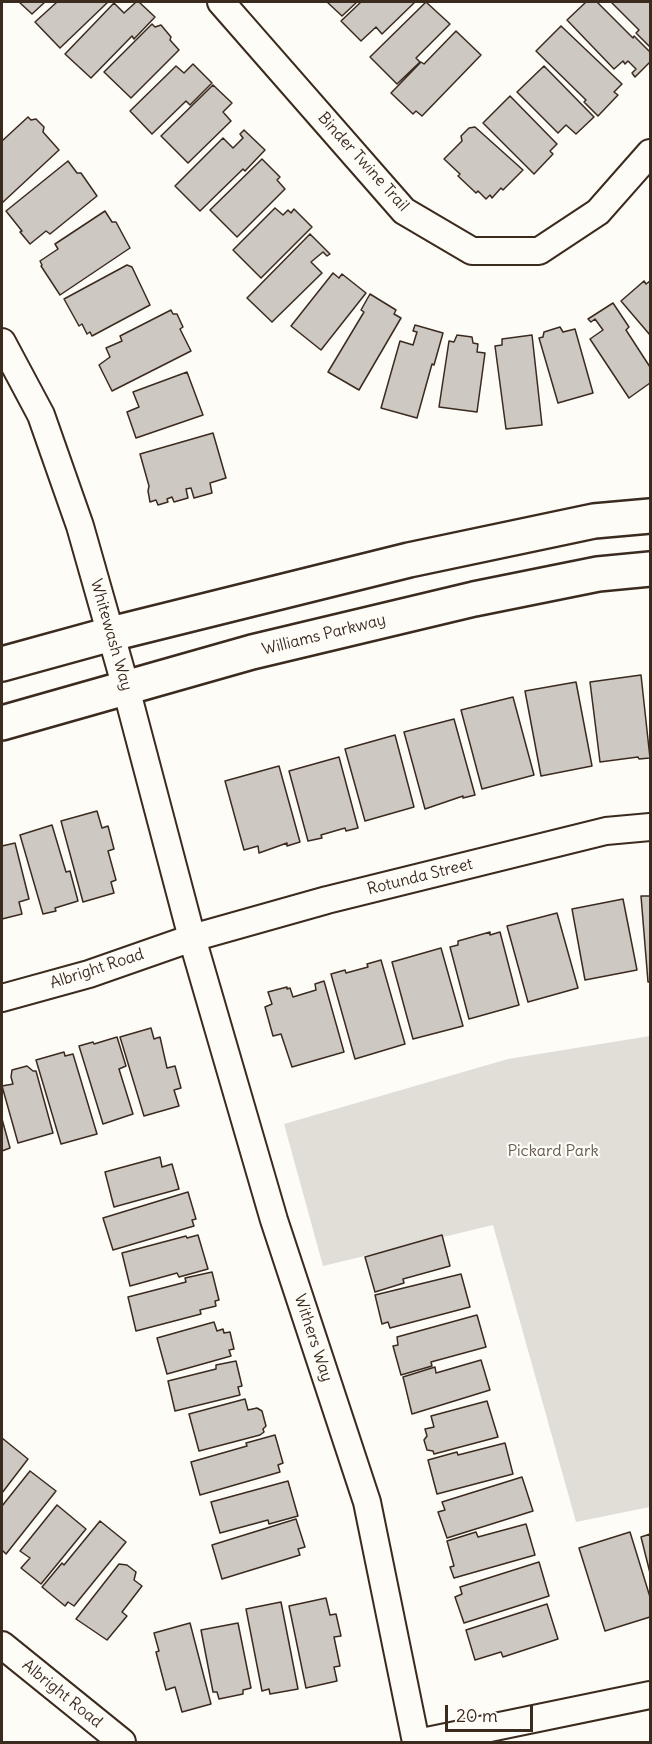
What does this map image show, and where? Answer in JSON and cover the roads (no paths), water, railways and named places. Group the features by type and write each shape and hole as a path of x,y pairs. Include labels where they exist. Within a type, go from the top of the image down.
{"main road":[{"path":"2,664 111,634 409,560 594,521 651,516"},
{"name":"Williams Parkway","path":"2,723 252,652 474,599 598,574 651,569"}],"street":[{"name":"Binder Twine Trail","path":"221,2 405,211 472,251 539,251 598,212 651,153"},
{"name":"Whitewash Way","path":"2,342 41,415 80,526 126,688 192,938"},
{"name":"Rotunda Street","path":"192,938 327,900 594,834 651,826"},
{"name":"Albright Road","path":"2,998 89,974 192,938"},
{"name":"Withers Way","path":"192,938 274,1220 367,1502 416,1743"},
{"name":"Albright Road","path":"2,1645 122,1743"},
{"path":"422,1743 651,1695"}],"park label":[{"name":"Pickard Park","path":"553,1151"}]}
